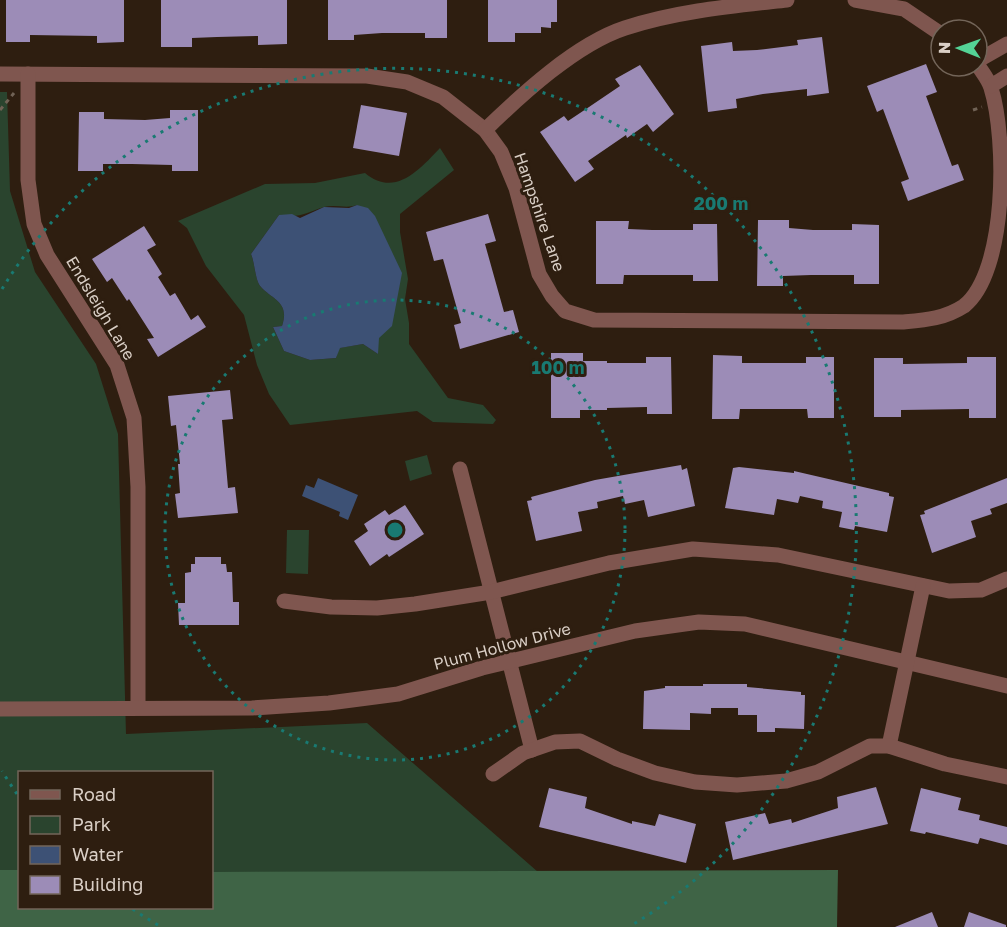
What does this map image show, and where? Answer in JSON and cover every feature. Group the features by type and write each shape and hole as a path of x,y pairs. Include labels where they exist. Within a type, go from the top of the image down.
{"street":[{"path":"485,130 525,92 572,56 624,28 717,8 787,0"},
{"path":"855,0 904,9 929,26"},
{"path":"989,55 1007,44"},
{"name":"Hampshire Lane","path":"0,74 367,76 407,82 443,97 485,130 501,152 516,188 539,274 552,296 565,311 594,320 902,322 939,319 965,305 986,282 997,244 1005,179 1003,136 991,86 986,78"},
{"name":"Endsleigh Lane","path":"28,74 28,180 34,224 47,255 117,364 134,418 138,488 138,707"},
{"path":"991,86 1007,76"},
{"path":"460,469 532,750"},
{"path":"284,600 331,608 377,608 491,592 609,563 693,549 778,555 949,591 981,590 1007,579"},
{"path":"889,746 923,586"},
{"name":"Plum Hollow Drive","path":"0,709 252,708 329,703 398,694 509,662 635,631 699,622 745,624 1007,686"},
{"path":"493,774 523,753 555,742 580,741 617,759 655,773 694,782 737,785 786,781 818,772 870,746 889,746 945,764 1007,777"}],"green space":[{"path":"0,92 7,92 10,191 35,272 96,364 118,434 126,734 367,723 538,872 213,872 213,771 18,771 18,870 0,870"},
{"path":"440,148 454,170 400,214 400,232 408,279 405,299 409,323 409,344 448,398 483,405 496,420 493,424 433,422 417,411 290,425 269,394 257,365 244,315 206,266 187,228 178,221 265,184 315,183 365,173 386,183 396,182 415,172","holes":["357,205 362,208 378,354 363,344 339,348 336,358 310,360 284,351 273,327 282,326 284,312 279,302 259,284 251,254 279,215 299,215 328,206"]},
{"path":"427,455 432,474 410,481 405,461"},
{"path":"287,530 309,530 308,574 286,573"},
{"path":"0,870 18,870 18,909 213,909 213,872 838,870 837,927 0,927"}],"water":[{"path":"357,205 368,208 375,216 402,273 392,326 379,338 378,354 363,344 340,348 336,358 310,360 284,351 273,327 282,326 284,312 279,302 259,284 251,254 279,215 292,214 300,218 324,207 349,208"},
{"path":"318,478 358,495 348,520 339,516 340,512 302,496 306,485 314,488"}],"building":[{"path":"6,0 124,0 124,42 97,43 97,36 30,35 30,42 6,42"},
{"path":"161,0 287,0 287,44 258,45 258,36 192,38 192,47 161,47"},
{"path":"328,0 447,0 447,38 425,38 425,33 382,33 354,35 354,40 328,40"},
{"path":"488,0 557,0 557,22 551,22 551,28 541,27 541,33 515,33 515,42 488,42"},
{"path":"822,37 829,93 807,96 807,89 763,94 736,99 737,108 708,112 701,46 732,42 733,51 757,50 798,45 797,40"},
{"path":"926,64 929,78 932,78 937,92 926,96 952,166 958,164 964,180 908,201 901,182 909,179 883,109 877,112 867,86"},
{"path":"640,65 674,114 653,132 647,124 627,138 626,135 588,161 594,169 575,182 540,132 564,116 568,121 589,107 620,86 615,79"},
{"path":"361,105 407,113 399,156 353,148"},
{"path":"170,110 198,110 198,171 172,171 172,165 103,164 103,171 78,171 79,112 104,112 104,119 145,120 170,118"},
{"path":"488,214 496,241 485,244 504,312 513,310 519,332 460,349 454,325 461,323 443,259 434,261 426,232"},
{"path":"758,220 789,220 789,228 813,230 852,230 852,224 879,225 879,284 854,284 854,275 811,275 783,276 783,286 757,286"},
{"path":"596,221 629,221 628,229 652,230 693,230 693,224 717,224 718,281 693,281 693,275 624,275 623,284 596,284"},
{"path":"144,226 156,245 147,250 162,274 158,277 170,296 175,293 191,320 198,315 206,327 158,357 147,339 154,338 129,299 127,301 112,278 107,282 92,259"},
{"path":"551,353 583,353 583,361 607,361 607,363 646,363 646,357 671,357 672,414 647,414 647,407 607,408 607,410 580,410 580,418 551,418"},
{"path":"713,355 742,356 742,363 806,363 806,357 834,357 834,418 808,418 807,409 740,409 739,419 712,419"},
{"path":"967,357 996,357 996,418 969,418 969,409 901,410 901,417 874,417 874,358 903,358 903,364 967,363"},
{"path":"230,390 233,419 222,420 228,488 235,487 238,513 178,518 175,494 180,493 178,464 180,464 176,425 171,426 168,396"},
{"path":"681,465 682,470 687,468 695,506 648,517 644,500 625,504 623,496 597,502 598,508 578,512 582,531 536,541 527,501 532,500 531,497 595,480"},
{"path":"733,468 794,473 794,471 889,493 889,496 894,497 887,532 855,526 854,530 839,527 842,512 822,508 823,501 800,496 798,503 777,499 774,515 725,508"},
{"path":"1007,478 1007,503 990,509 992,514 971,521 976,537 932,553 920,515 925,514 924,511"},
{"path":"405,505 424,534 389,557 387,554 370,566 354,541 368,531 364,524 385,510 389,515"},
{"path":"195,557 221,557 221,564 226,564 227,572 232,572 233,602 239,602 239,625 179,625 178,603 185,603 185,573 191,572 191,564 195,564"},
{"path":"703,684 747,684 747,687 801,692 801,695 805,695 804,729 775,728 775,732 757,732 757,715 738,715 738,708 711,708 711,714 690,713 690,730 643,729 644,691 665,688 665,686 703,686"},
{"path":"876,787 888,824 733,860 725,822 765,813 769,824 791,819 792,823 838,808 837,797"},
{"path":"549,788 587,797 585,808 632,824 632,821 655,826 659,814 696,824 686,863 539,827"},
{"path":"921,788 961,798 958,810 980,815 979,820 1007,827 1007,845 980,838 978,844 926,832 925,834 910,831"},
{"path":"932,912 938,927 895,927"},
{"path":"969,912 1006,925 1006,927 964,927"}]}
